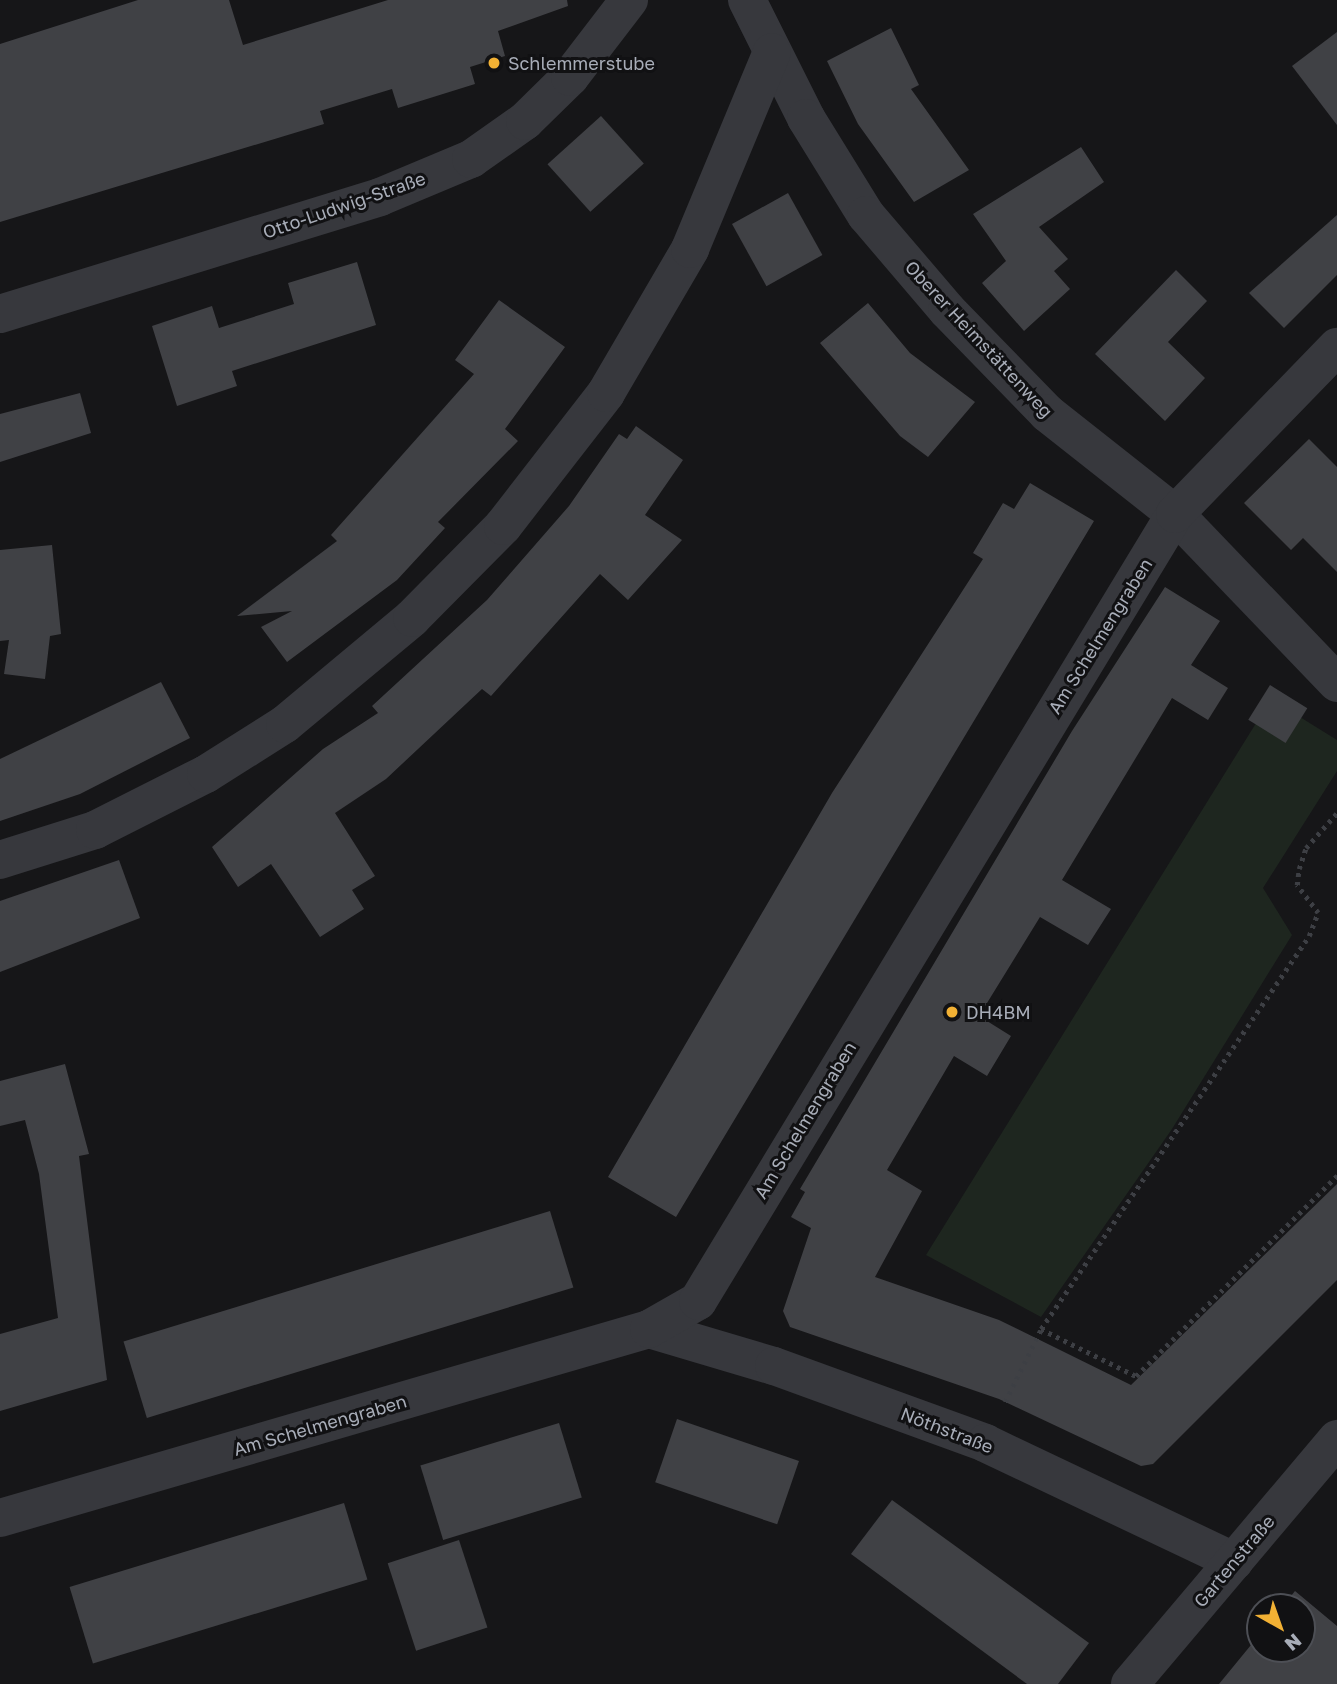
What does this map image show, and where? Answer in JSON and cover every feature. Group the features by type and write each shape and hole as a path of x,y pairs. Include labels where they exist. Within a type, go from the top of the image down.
{"street":[{"name":"Otto-Ludwig-Straße","path":"0,314 380,197 471,159 525,121 570,77 629,0"},
{"name":"Oberer Heimstättenweg","path":"747,0 772,52 866,215 947,310 1047,413 1175,514 1337,683"},
{"path":"0,859 94,830 206,774 285,724 412,618 503,526 607,393 691,249 772,52"},
{"name":"Am Schelmengraben","path":"0,1518 649,1329 698,1301 1175,514 1337,347"},
{"name":"Nöthstraße","path":"649,1329 774,1366 985,1443 1234,1561"},
{"name":"Gartenstraße","path":"1130,1684 1337,1439"}],"path":[{"path":"985,1443 1041,1329 1309,936 1318,913 1297,885 1299,869 1306,848 1337,813"},
{"path":"1041,1329 1136,1376 1271,1235 1337,1177"}],"shaded area":[{"path":"1271,699 1337,740 1337,771 1263,888 1292,935 1172,1129 1041,1317 926,1255"}],"building":[{"path":"138,0 229,0 243,45 388,0 567,0 568,6 498,31 505,56 470,67 475,84 398,108 392,89 320,111 324,124 0,222 0,44"},
{"path":"891,28 919,85 911,89 969,170 914,202 858,124 827,61"},
{"path":"1337,32 1337,125 1292,66"},
{"path":"601,116 644,164 590,212 547,164"},
{"path":"1081,147 1104,182 1039,227 1068,259 1054,271 1070,289 1024,331 982,283 1006,261 973,214"},
{"path":"788,193 822,255 766,286 732,224"},
{"path":"1337,215 1337,275 1284,328 1249,293"},
{"path":"357,262 376,325 232,371 237,386 177,406 152,326 212,306 219,328 294,304 288,283"},
{"path":"1176,270 1207,301 1168,342 1205,378 1165,421 1095,354"},
{"path":"499,300 565,347 505,429 518,441 438,522 445,528 397,580 287,662 261,627 292,611 237,616 337,541 331,535 474,374 455,360"},
{"path":"868,303 910,353 975,402 928,457 900,436 820,343"},
{"path":"80,393 91,433 0,462 0,414"},
{"path":"636,426 683,460 645,515 682,540 628,600 600,574 491,696 482,689 386,779 335,813 375,876 352,890 364,909 320,937 271,864 238,887 212,847 323,749 378,713 372,706 487,600 569,506 619,434 627,439"},
{"path":"1309,439 1337,467 1337,572 1303,538 1291,550 1244,503"},
{"path":"1030,483 1094,521 676,1217 608,1177 832,793 983,559 973,553 1003,503 1014,509"},
{"path":"52,545 61,634 50,636 45,679 4,674 9,640 0,641 0,550"},
{"path":"1165,587 1220,621 1191,665 1228,688 1208,720 1172,698 1062,880 1111,909 1088,945 1040,917 979,1016 1011,1036 987,1076 954,1056 887,1170 922,1191 875,1277 999,1320 1131,1385 1337,1184 1337,1280 1153,1464 1141,1466 999,1399 790,1327 783,1311 811,1228 791,1217 805,1192 800,1189 1072,731"},
{"path":"161,682 190,738 80,794 0,821 0,759"},
{"path":"1270,685 1307,708 1286,743 1248,720"},
{"path":"119,860 140,918 0,972 0,901"},
{"path":"65,1064 89,1154 79,1156 107,1380 0,1411 0,1334 58,1318 39,1174 25,1120 0,1126 0,1081"},
{"path":"550,1211 573,1288 147,1418 123,1341"},
{"path":"677,1419 799,1461 777,1524 655,1482"},
{"path":"559,1423 582,1498 443,1540 420,1465"},
{"path":"892,1500 1089,1643 1058,1684 1027,1684 851,1554"},
{"path":"344,1503 367,1580 93,1663 70,1587"},
{"path":"459,1540 487,1627 416,1651 388,1563"},
{"path":"1316,1608 1337,1626 1337,1684 1219,1684 1246,1651 1246,1663 1316,1663"}],"place":[{"name":"Schlemmerstube","path":"494,63"},
{"name":"DH4BM","path":"952,1012"}]}
